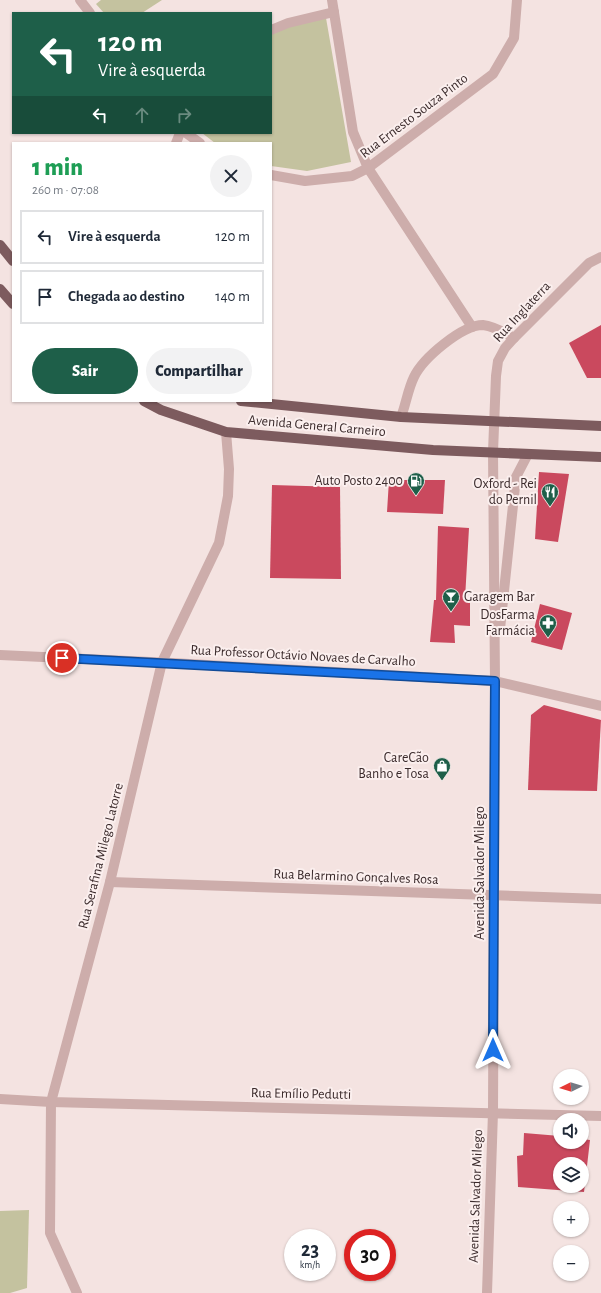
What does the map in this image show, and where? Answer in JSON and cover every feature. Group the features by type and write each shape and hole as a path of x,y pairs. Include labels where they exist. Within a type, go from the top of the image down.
{"main road":[{"path":"0,245 12,260"},
{"path":"0,290 12,303"},
{"name":"Avenida General Carneiro","path":"146,402 161,410 226,432 377,446 601,457"},
{"name":"Avenida General Carneiro","path":"250,402 401,418 601,426"}],"street":[{"path":"80,0 89,12"},
{"path":"332,0 353,132 368,168 472,327"},
{"name":"Rua Ernesto Souza Pinto","path":"272,175 304,182 352,176 368,168 493,74 514,38 517,0"},
{"path":"272,30 288,23 334,12"},
{"path":"187,134 199,142"},
{"name":"Rua Inglaterra","path":"493,452 498,361 505,348 588,263 601,257"},
{"path":"401,418 414,376 426,359 448,341 472,327 484,325 499,330 514,338"},
{"name":"Rua Serafina Milego Latorre","path":"77,1293 50,1233 51,1102 110,882 162,662 219,544 228,496 229,469 226,432"},
{"name":"Avenida Salvador Milego","path":"487,1293 493,1112 495,681 493,452"},
{"path":"495,681 516,477 528,454"},
{"name":"Rua Professor Octávio Novaes de Carvalho","path":"0,655 162,662 495,681 601,706"},
{"name":"Rua Belarmino Gonçalves Rosa","path":"110,882 601,899"},
{"name":"Rua Emílio Pedutti","path":"0,1099 51,1102 493,1112 601,1116"}],"shaded area":[{"path":"101,0 162,0 144,12 103,12 96,4"},
{"path":"326,18 351,162 307,171 272,166 272,142 214,142 203,134 272,134 272,33 291,26"},
{"path":"29,1210 27,1288 10,1293 0,1293 0,1211"}],"building":[{"path":"601,325 601,378 587,378 569,343"},
{"name":"Oxford - Rei do Pernil","path":"539,472 569,474 558,542 535,539"},
{"name":"Auto Posto 2400","path":"389,480 445,480 443,514 387,512"},
{"path":"272,485 340,487 341,579 270,578"},
{"path":"438,526 469,528 465,599 470,599 470,626 454,625 455,643 430,642 434,600 436,600"},
{"path":"540,604 572,613 562,650 531,642"},
{"path":"544,705 601,720 597,791 528,790 531,715"},
{"path":"524,1133 553,1135 553,1149 589,1149 588,1157 553,1157 553,1190 518,1187 517,1156 523,1155"}],"place":[{"name":"Auto Posto 2400","path":"416,496"},
{"name":"Oxford - Rei do Pernil","path":"550,507"},
{"name":"Garagem Bar","path":"451,612"},
{"name":"DosFarma Farmácia","path":"548,638"},
{"name":"CareCão Banho e Tosa","path":"442,781"}],"route":[{"path":"62,658 495,681 493,1050"}]}
